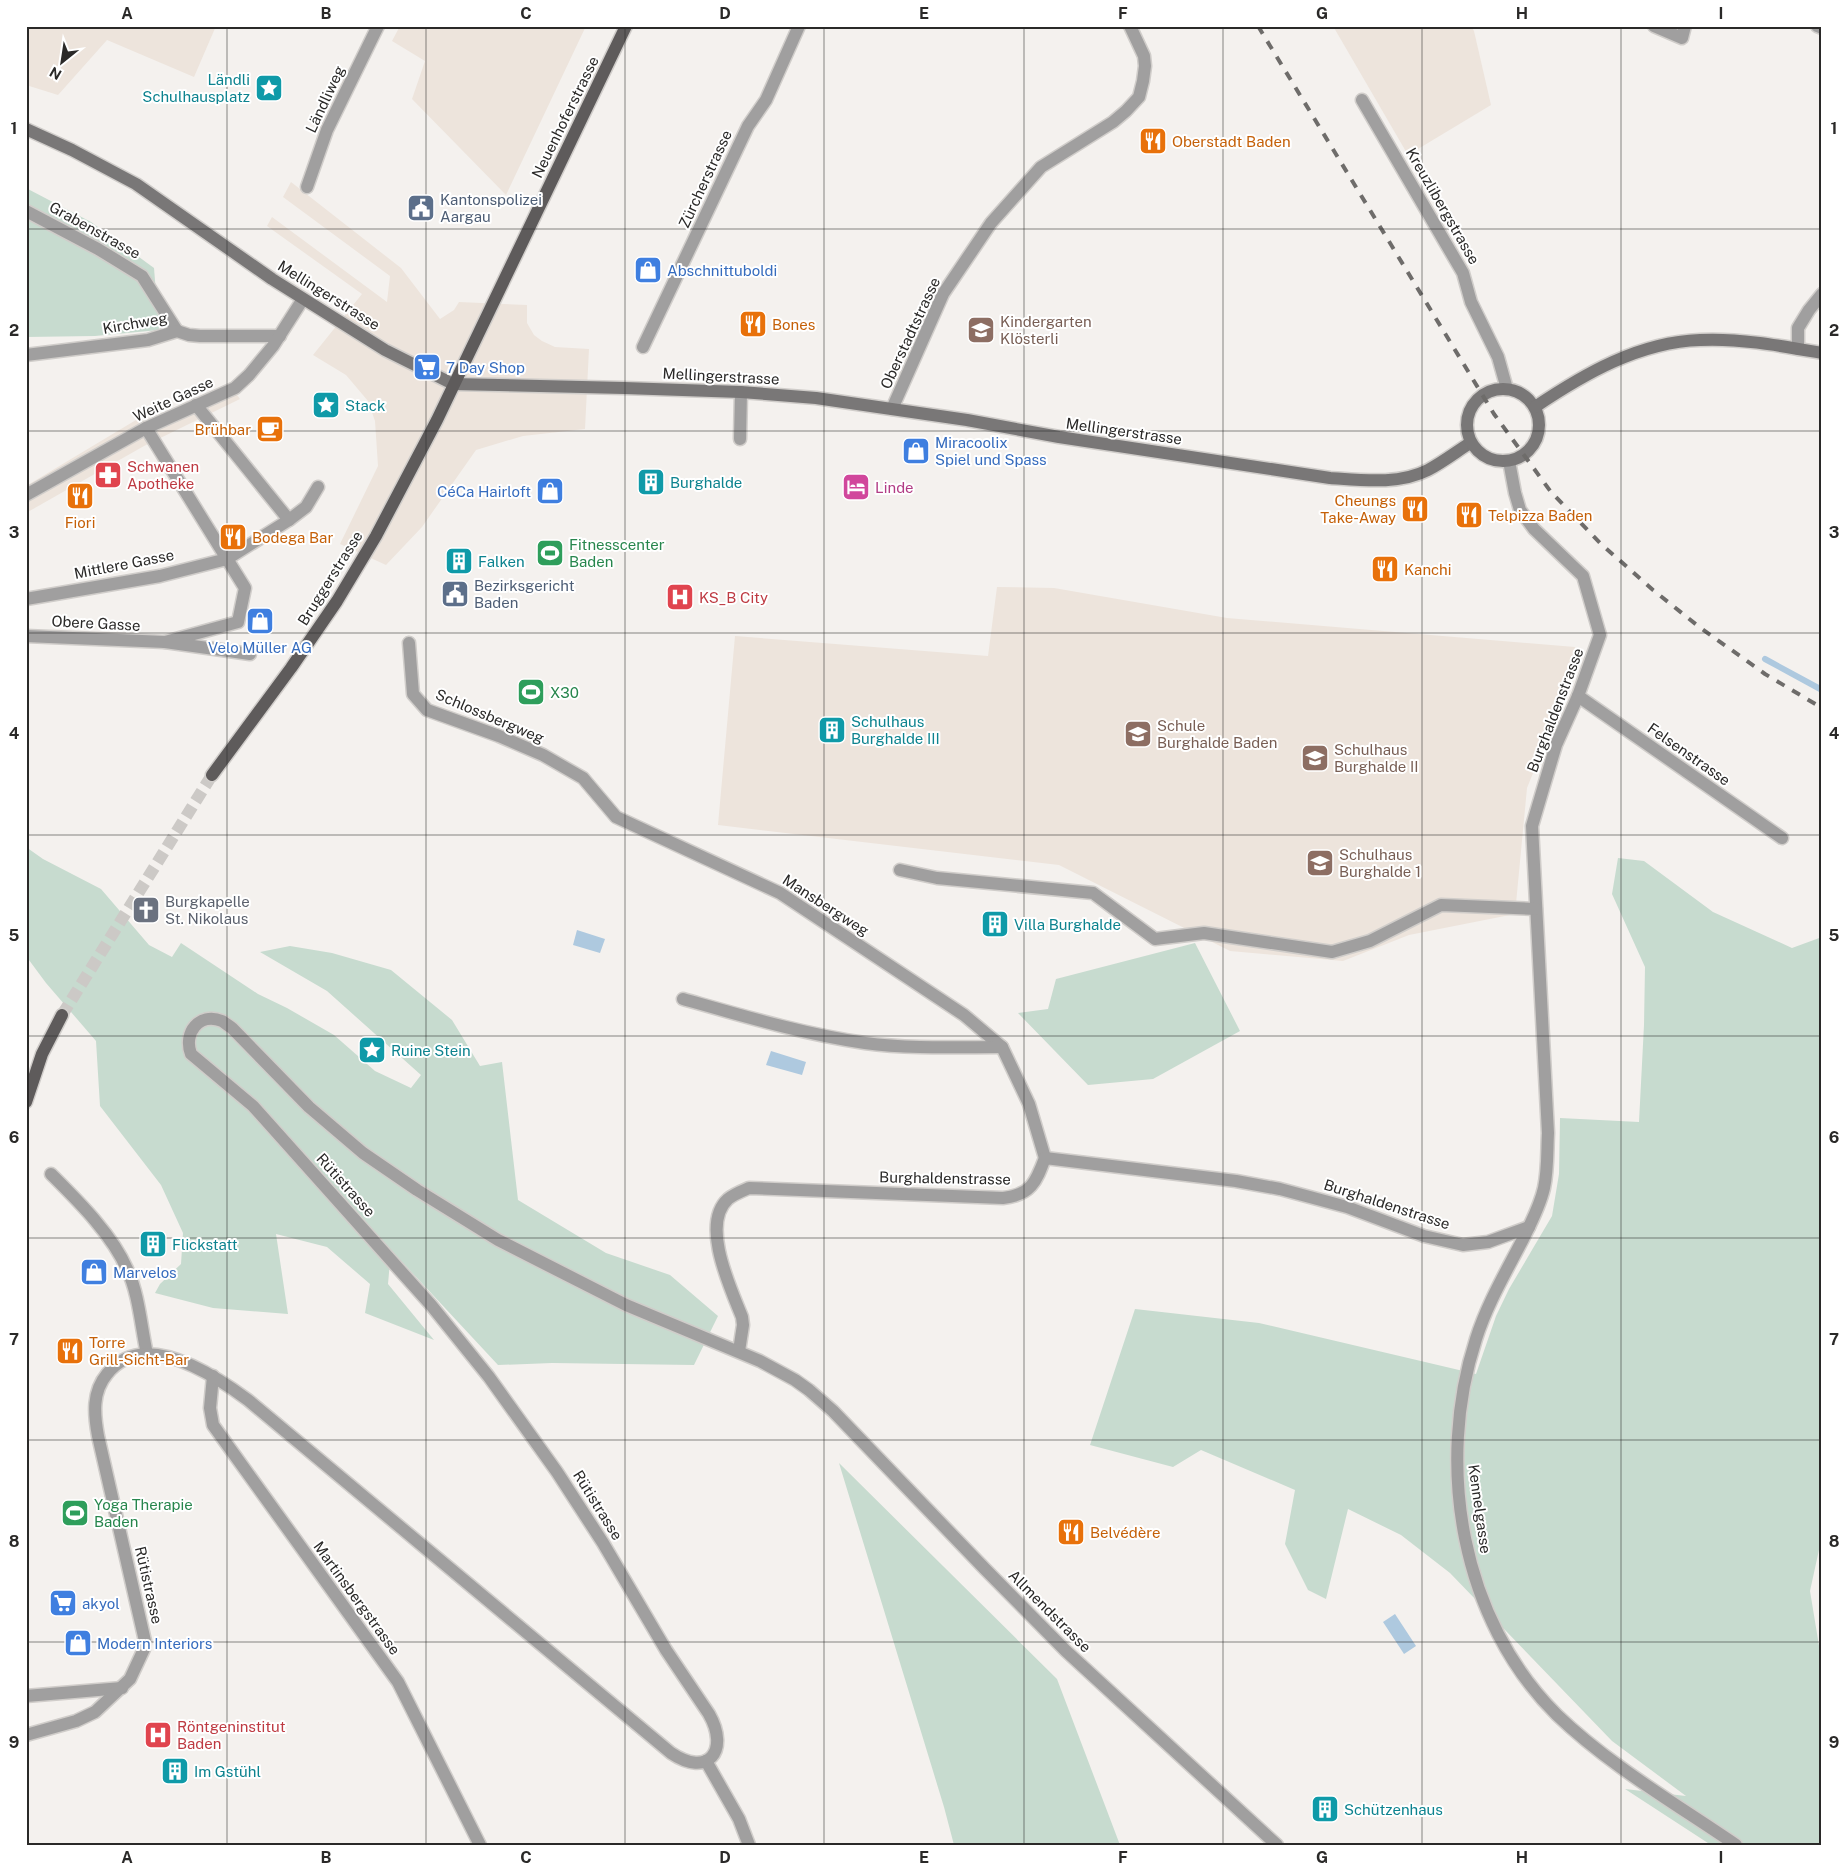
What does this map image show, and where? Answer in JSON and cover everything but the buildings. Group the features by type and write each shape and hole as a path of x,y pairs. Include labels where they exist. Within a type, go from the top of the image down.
{"main road":[{"name":"Neuenhoferstrasse","path":"453,384 626,26"},
{"name":"Mellingerstrasse","path":"26,129 72,150 136,184 303,299 385,350 453,384 741,392 816,398 1330,478 1362,480 1382,480 1418,474 1428,470 1470,443"},
{"path":"1535,407 1564,387 1630,354 1670,343 1700,340 1735,340 1822,352"},
{"name":"Bruggerstrasse","path":"212,776 291,668 337,601 376,536 437,420 453,384"},
{"path":"1507,389 1518,392 1535,407 1539,418 1539,430 1536,441 1520,458 1498,461 1487,458 1477,452 1470,443 1466,432 1468,411 1483,394 1494,390 1507,389"},
{"path":"26,1102 42,1054 62,1015"}],"street":[{"name":"Ländliweg","path":"308,187 327,130 378,26"},
{"name":"Zürcherstrasse","path":"643,347 748,126 766,100 799,26"},
{"name":"Oberstadtstrasse","path":"892,409 943,294 991,223 1041,167 1113,122 1138,97 1143,81 1144,56 1130,26"},
{"path":"1654,26 1682,38 1685,26"},
{"path":"1817,26 1822,28"},
{"name":"Kreuzlibergstrasse","path":"1362,100 1463,273 1471,302 1498,357 1507,389"},
{"name":"Grabenstrasse","path":"26,211 98,249 142,276 177,331"},
{"path":"1798,349 1798,328 1822,294"},
{"name":"Weite Gasse","path":"26,495 146,428 235,388 280,336 303,299"},
{"name":"Kirchweg","path":"26,355 148,340 177,331 188,336 280,336"},
{"path":"740,439 741,392"},
{"path":"196,405 289,520"},
{"path":"146,428 227,559"},
{"name":"Burghaldenstrasse","path":"739,1351 744,1326 723,1269 717,1228 721,1208 728,1199 738,1192 749,1188 1003,1198 1027,1191 1034,1184 1045,1158 1236,1181 1280,1189 1347,1207 1424,1236 1463,1245 1488,1242 1529,1227 1540,1203 1544,1188 1548,1133 1532,826 1556,745 1578,696 1600,635 1583,576 1534,528 1520,510 1514,493 1509,461"},
{"name":"Mittlere Gasse","path":"26,599 160,576 227,559 289,520 306,507 318,487"},
{"name":"Obere Gasse","path":"165,642 238,622 245,588 227,559"},
{"name":"Obere Gasse","path":"26,636 165,642 250,654"},
{"name":"Schlossbergweg","path":"409,643 413,694 427,710 499,736 543,755 583,778 616,817"},
{"name":"Felsenstrasse","path":"1578,696 1782,838"},
{"name":"Mansbergweg","path":"616,817 780,893 964,1015 1002,1047 1029,1104 1045,1158"},
{"path":"900,870 937,878 1093,893 1154,939 1204,933 1332,952 1370,941 1441,905 1536,909"},
{"path":"682,999 775,1025 866,1043 940,1047 1002,1047"},
{"name":"Rütistrasse","path":"26,1735 76,1721 101,1706 130,1679 144,1649 145,1642 94,1411 102,1379 114,1366 127,1358 147,1354 179,1361 213,1376 248,1400 671,1753 686,1762 706,1761 715,1752 718,1744 716,1725 666,1650 603,1543 558,1472 489,1377 431,1305 253,1106 191,1054 188,1046 190,1033 201,1021 222,1021 232,1028 309,1107 363,1153 417,1190 498,1240 626,1305 739,1351 779,1370 809,1390"},
{"path":"50,1174 88,1212 128,1269 135,1292 147,1354"},
{"name":"Kennelgasse","path":"1529,1227 1483,1318 1462,1390 1458,1429 1458,1483 1464,1531 1479,1589 1494,1625 1511,1655 1527,1679 1557,1714 1599,1750 1736,1845"},
{"name":"Martinsbergstrasse","path":"213,1376 210,1408 213,1425 398,1682 480,1845"},
{"name":"Allmendstrasse","path":"809,1390 846,1423 1066,1651 1277,1845"},
{"path":"26,1696 122,1688"},
{"path":"706,1761 739,1819 749,1845"}],"shaded area":[{"path":"26,26 216,26 194,77 107,40 58,95 26,85"},
{"path":"400,26 586,26 506,195 412,99 425,61 392,41"},
{"path":"1333,26 1471,26 1474,31 1491,105 1408,155"},
{"path":"291,182 401,268 440,319 454,310 459,302 527,305 527,323 534,335 542,341 555,347 589,349 585,429 523,436 476,450 422,527 386,565 340,544 378,466 375,421 368,401 346,375 313,355 362,294 267,226 272,217 387,302 390,276 283,197"},
{"path":"232,388 240,399 144,446 26,513 26,486 141,417 149,429"},
{"name":"Schule Burghalde Baden","path":"997,587 1054,588 1227,618 1575,647 1571,679 1527,788 1515,914 1409,935 1343,961 1230,951 1059,865 718,825 735,636 988,656"}],"green space":[{"path":"26,188 91,222 154,268 159,330 95,336 26,337"},
{"path":"26,847 43,859 101,889 149,945 172,957 181,943 258,994 334,1035 375,1071 411,1088 421,1075 327,991 260,952 290,946 332,953 391,970 452,1020 480,1066 502,1062 518,1200 606,1253 670,1275 718,1316 694,1365 552,1363 498,1365 391,1250 388,1284 434,1340 365,1313 370,1284 327,1247 276,1234 288,1314 213,1308 155,1293 160,1284 181,1264 183,1233 161,1185 100,1106 96,1041 46,983 26,956"},
{"path":"1618,858 1644,861 1713,912 1792,948 1822,937 1822,1536 1810,1591 1822,1664 1822,1845 1711,1845 1625,1789 1686,1796 1612,1741 1450,1573 1401,1535 1348,1509 1326,1599 1308,1590 1285,1544 1295,1490 1201,1450 1173,1467 1090,1445 1135,1309 1259,1323 1476,1374 1496,1316 1509,1289 1552,1216 1559,1174 1560,1118 1639,1122 1645,967 1612,894"},
{"path":"1195,943 1240,1031 1153,1079 1088,1085 1018,1013 1048,1009 1056,979"},
{"path":"839,1463 1057,1679 1120,1845 954,1845"}],"water":[{"path":"577,930 605,939 600,953 573,945"},
{"path":"771,1051 806,1062 802,1075 766,1065"},
{"path":"1395,1614 1416,1646 1404,1654 1383,1622"}],"waterway":[{"path":"1765,659 1822,690"}],"tunnel":[{"path":"62,1015 212,775"}],"railway":[{"path":"1258,26 1494,414 1551,492 1600,543 1653,590 1698,626 1765,674 1822,708"}],"place":[{"name":"Ländli Schulhausplatz","path":"269,88"},
{"name":"Oberstadt Baden","path":"1153,141"},
{"name":"Kantonspolizei Aargau","path":"421,208"},
{"name":"Abschnittuboldi","path":"648,270"},
{"name":"Bones","path":"753,324"},
{"name":"Kindergarten Klösterli","path":"981,330"},
{"name":"7 Day Shop","path":"427,367"},
{"name":"Stack","path":"326,405"},
{"name":"Brühbar","path":"270,429"},
{"name":"Miracoolix Spiel und Spass","path":"916,451"},
{"name":"Schwanen Apotheke","path":"108,475"},
{"name":"Burghalde","path":"651,482"},
{"name":"Linde","path":"856,487"},
{"name":"CéCa Hairloft","path":"550,491"},
{"name":"Fiori","path":"80,496"},
{"name":"Cheungs Take-Away","path":"1415,509"},
{"name":"Telpizza Baden","path":"1469,515"},
{"name":"Bodega Bar","path":"233,537"},
{"name":"Fitnesscenter Baden","path":"550,553"},
{"name":"Falken","path":"459,561"},
{"name":"Kanchi","path":"1385,569"},
{"name":"Bezirksgericht Baden","path":"455,594"},
{"name":"KS_B City","path":"680,597"},
{"name":"Velo Müller AG","path":"260,621"},
{"name":"X30","path":"531,692"},
{"name":"Schulhaus Burghalde III","path":"832,730"},
{"name":"Schule Burghalde Baden","path":"1138,734"},
{"name":"Schulhaus Burghalde II","path":"1315,758"},
{"name":"Schulhaus Burghalde 1","path":"1320,863"},
{"name":"Burgkapelle St. Nikolaus","path":"146,910"},
{"name":"Villa Burghalde","path":"995,924"},
{"name":"Ruine Stein","path":"372,1050"},
{"name":"Flickstatt","path":"153,1244"},
{"name":"Marvelos","path":"94,1272"},
{"name":"Torre Grill-Sicht-Bar","path":"70,1351"},
{"name":"Yoga Therapie Baden","path":"75,1513"},
{"name":"Belvédère","path":"1071,1532"},
{"name":"akyol","path":"63,1603"},
{"name":"Modern Interiors","path":"78,1643"},
{"name":"Röntgeninstitut Baden","path":"158,1735"},
{"name":"Im Gstühl","path":"175,1771"},
{"name":"Schützenhaus","path":"1325,1809"}]}
